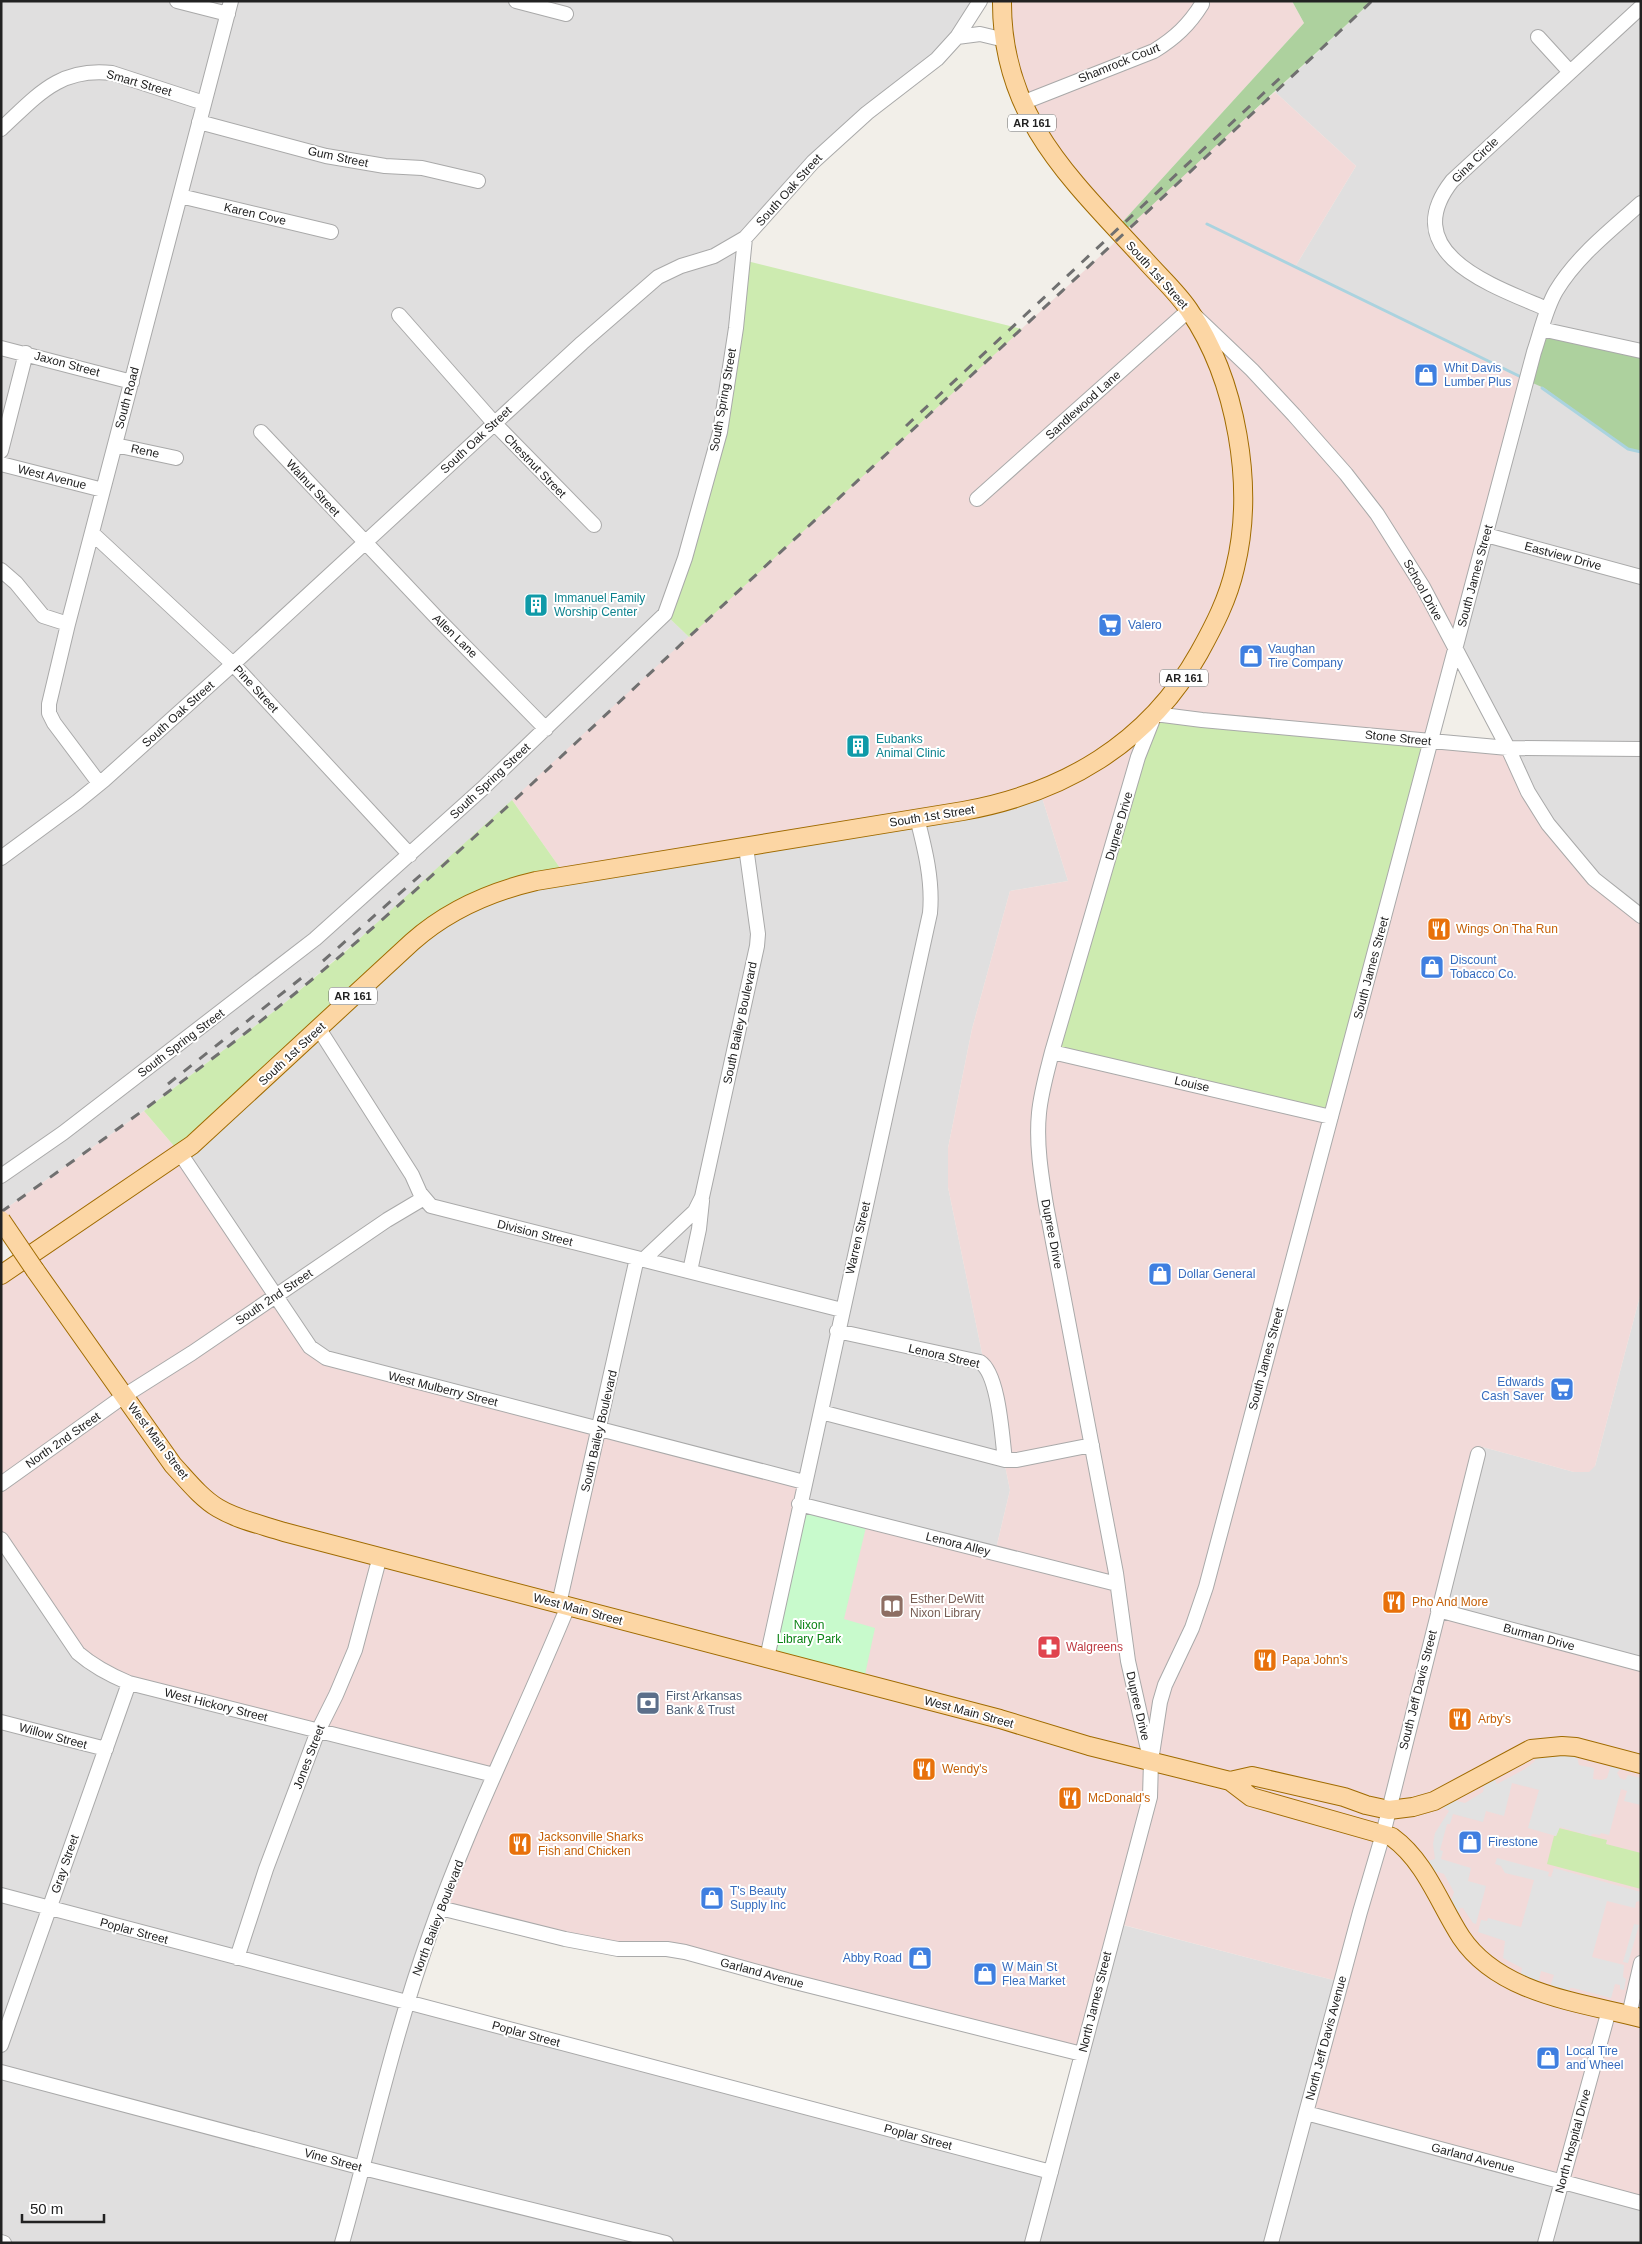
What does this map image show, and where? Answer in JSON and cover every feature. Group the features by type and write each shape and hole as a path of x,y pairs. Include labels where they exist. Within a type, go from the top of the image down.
{"main road":[{"name":"South 1st Street","path":"6,1271 180,1153 216,1125 423,932 463,906 511,887 555,877 995,805 1027,796 1061,782 1123,742 1155,714 1179,687 1223,606 1235,568 1242,513 1243,480 1234,414 1217,364 1189,310 1056,160 1036,132 1022,104 1004,40 1002,1"},
{"name":"West Main Street","path":"1,1220 173,1465 199,1493 217,1507 232,1515 284,1532 1000,1719 1089,1746 1230,1781 1251,1797 1383,1834 1398,1841 1412,1855 1424,1871 1462,1938 1492,1969 1529,1988 1635,2016"},
{"path":"1389,1810 1413,1807 1434,1801 1531,1749 1562,1746 1576,1747 1641,1764"},
{"name":"West Main Street","path":"1230,1781 1252,1776 1344,1797 1366,1805 1389,1810"}],"street":[{"path":"177,1 229,8"},
{"path":"516,1 566,14"},
{"name":"South Oak Street","path":"1,858 77,802 99,783 233,664 582,343 658,278 681,266 714,256 745,238 805,169 867,113 936,59 957,37 980,1"},
{"name":"Shamrock Court","path":"1022,104 1154,51 1170,41 1186,27 1202,4"},
{"name":"Gina Circle","path":"1547,309 1490,284 1458,265 1447,254 1440,243 1435,223 1441,198 1452,181 1641,7"},
{"name":"South Road","path":"99,783 54,723 49,713 49,704 68,624 229,8"},
{"path":"957,37 980,34 1004,40"},
{"path":"1538,36 1570,72"},
{"name":"Smart Street","path":"1,128 47,88 70,75 80,73 112,74 204,104"},
{"name":"Gum Street","path":"199,122 326,156 385,166 422,168 478,181"},
{"name":"Karen Cove","path":"180,196 331,232"},
{"name":"South James Street","path":"1151,1762 1160,1702 1169,1676 1192,1628 1206,1587 1547,309 1556,291 1582,257 1641,202"},
{"name":"South Spring Street","path":"1,1176 64,1134 253,989 322,932 410,855 546,729 665,614 685,558 720,432 736,328 745,238"},
{"name":"Sandlewood Lane","path":"977,499 1189,310"},
{"name":"School Drive","path":"1189,310 1264,383 1364,497 1401,550 1508,748 1528,792 1554,831 1594,879 1641,916"},
{"name":"Chestnut Street","path":"400,315 494,424 594,525"},
{"path":"1542,329 1641,351"},
{"name":"Jaxon Street","path":"1,348 132,382"},
{"path":"1,451 26,353"},
{"name":"Walnut Street","path":"261,432 364,543"},
{"name":"Rene","path":"115,445 176,458"},
{"name":"West Avenue","path":"1,464 103,490"},
{"name":"Pine Street","path":"92,533 233,664 410,855"},
{"name":"Eastview Drive","path":"1486,535 1641,577"},
{"name":"Allen Lane","path":"364,543 546,729"},
{"path":"1,570 16,583 43,616 68,624"},
{"name":"Stone Street","path":"1155,714 1508,748 1641,749"},
{"name":"Dupree Drive","path":"1151,1762 1128,1662 1117,1584 1040,1167 1039,1114 1052,1052 1138,757 1155,714"},
{"name":"Warren Street","path":"767,1658 799,1504 821,1412 930,913 932,897 930,878 918,818"},
{"name":"South Bailey Boulevard","path":"690,1271 699,1229 702,1197 757,946 758,934 746,846"},
{"path":"319,1029 412,1175 424,1198"},
{"name":"Louise","path":"1052,1052 1331,1117"},
{"name":"West Mulberry Street","path":"180,1153 310,1346 326,1358 804,1482"},
{"name":"South Bailey Boulevard","path":"564,1605 600,1429 640,1259 695,1211 702,1197"},
{"name":"Division Street","path":"424,1198 431,1206 440,1209 842,1310"},
{"name":"South 2nd Street","path":"124,1396 192,1353 387,1220 424,1198"},
{"name":"Lenora Street","path":"838,1331 980,1362 986,1365 995,1390 1005,1460"},
{"name":"North 2nd Street","path":"1,1484 124,1396"},
{"path":"821,1412 1005,1460 1017,1460 1092,1445"},
{"name":"South Jeff Davis Street","path":"1383,1834 1478,1454"},
{"name":"Lenora Alley","path":"799,1504 1117,1584"},
{"name":"West Hickory Street","path":"1,1539 78,1652 90,1664 129,1683 494,1775"},
{"name":"Jones Street","path":"237,1958 266,1869 318,1731 355,1650 380,1556"},
{"name":"North Bailey Boulevard","path":"342,2243 408,2003 440,1908 564,1605"},
{"name":"Burman Drive","path":"1438,1610 1641,1664"},
{"name":"Gray Street","path":"1,2045 129,1683"},
{"name":"Willow Street","path":"1,1722 106,1749"},
{"name":"North James Street","path":"1032,2243 1150,1797 1151,1762"},
{"name":"North Jeff Davis Avenue","path":"1271,2243 1360,1912 1383,1834"},
{"name":"Poplar Street","path":"1,1896 1051,2172"},
{"name":"Garland Avenue","path":"440,1908 583,1943 618,1949 667,1949 685,1952 787,1980 1082,2054"},
{"path":"1635,2016 1641,1963"},
{"name":"North Hospital Drive","path":"1545,2243 1608,2010"},
{"name":"Vine Street","path":"1,2072 364,2168 666,2243"},
{"name":"Garland Avenue","path":"1306,2113 1641,2203"}],"shaded area":[{"path":"1,1 980,1 957,37 867,113 745,238 720,432 665,614 689,637 409,896 281,1006 144,1111 1,1212"},
{"path":"1002,1 1292,1 1304,23 1116,229 1036,132"},
{"path":"1372,1 1641,1 1641,351 1544,388 1628,449 1641,452 1641,916 1548,824 1455,648 1526,380 1295,267 1356,166 1275,92"},
{"path":"1275,92 1356,166 1295,267 1526,380 1432,741 1508,748 1548,824 1641,916 1641,1292 1595,1466 1589,1472 1574,1472 1479,1446 1438,1610 1641,1664 1641,2203 1306,2113 1341,1982 1116,1923 1082,2054 685,1952 618,1949 440,1908 494,1776 231,1709 90,1664 1,1540 1,1276 27,1259 1,1212 144,1111 180,1153 310,1346 804,1482 799,1503 995,1553 1010,1490 948,1187 948,1148 972,1029 1010,891 1068,881 1040,791 565,875 512,800 1110,247 1157,198"},
{"path":"1040,791 1068,881 1010,891 972,1029 948,1148 948,1187 1010,1490 995,1553 799,1506 326,1358 180,1153 365,986 490,894"},
{"path":"1641,1292 1641,1664 1438,1610 1479,1446 1574,1472 1595,1466"},
{"path":"1,1539 494,1775 408,2002 1051,2172 1115,1923 1341,1982 1641,2203 1641,2243 1,2243"},
{"path":"1576,1753 1579,1765 1594,1768 1593,1779 1602,1780 1607,1778 1611,1765 1607,1761 1621,1768 1617,1773 1620,1778 1625,1780 1628,1775 1641,1778 1641,1805 1624,1801 1627,1791 1621,1789 1609,1835 1601,1833 1600,1835 1592,1834 1591,1836 1560,1827 1556,1836 1528,1828 1539,1790 1512,1783 1504,1816 1486,1811 1483,1822 1453,1814 1450,1824 1447,1824 1440,1850 1443,1851 1441,1859 1471,1868 1468,1881 1486,1886 1476,1924 1473,1923 1463,1908 1460,1908 1457,1919 1450,1905 1454,1892 1444,1874 1432,1870 1424,1859 1428,1861 1435,1859 1433,1844 1435,1833 1449,1811 1443,1807 1436,1807 1449,1799 1465,1803 1483,1792 1485,1783 1497,1772 1495,1780 1497,1784 1525,1769 1534,1762 1538,1755"},
{"path":"1497,1858 1549,1872 1548,1876 1551,1877 1554,1868 1641,1892 1640,1903 1639,1901 1636,1902 1635,1908 1607,1901 1592,1957 1624,1965 1623,1977 1626,1979 1624,1990 1620,1989 1620,1985 1615,1984 1611,1998 1573,1988 1570,1988 1570,1992 1550,1987 1554,1975 1541,1971 1538,1984 1520,1978 1522,1968 1503,1958 1505,1941 1478,1932 1481,1920 1487,1921 1488,1918 1521,1927 1534,1880 1505,1873 1501,1866 1495,1864"},
{"path":"1634,1924 1639,1925 1628,1963 1623,1962"}],"green space":[{"path":"1292,1 1372,1 1121,234 1116,229 1304,23"},
{"path":"743,260 1022,329 689,637 665,614 720,432"},
{"path":"1541,329 1641,351 1641,452 1628,449 1544,388 1526,380"},
{"path":"1155,714 1432,741 1331,1117 1052,1052"},
{"path":"512,800 565,875 463,906 180,1153 144,1111 281,1006 346,951"},
{"name":"Nixon Library Park","path":"799,1506 867,1523 844,1619 875,1628 863,1684 767,1658"},
{"path":"1559,1828 1607,1840 1606,1844 1641,1853 1641,1889 1547,1864 1554,1836 1556,1836"}],"waterway":[{"path":"1207,224 1519,376"},
{"path":"1542,388 1628,449 1641,452"}],"railway":[{"path":"1,1212 220,1053 346,951 444,865 1372,1"},
{"path":"906,426 1280,78"},
{"path":"323,961 424,872"},
{"path":"168,1084 309,972"}],"place":[{"name":"Whit Davis Lumber Plus","path":"1426,375"},
{"name":"Immanuel Family Worship Center","path":"536,605"},
{"name":"Valero","path":"1110,625"},
{"name":"Vaughan Tire Company","path":"1251,656"},
{"name":"Eubanks Animal Clinic","path":"858,746"},
{"name":"Wings On Tha Run","path":"1439,929"},
{"name":"Discount Tobacco Co.","path":"1432,967"},
{"name":"Dollar General","path":"1160,1274"},
{"name":"Edwards Cash Saver","path":"1562,1389"},
{"name":"Pho And More","path":"1394,1602"},
{"name":"Esther DeWitt Nixon Library","path":"892,1606"},
{"name":"Walgreens","path":"1049,1647"},
{"name":"Papa John's","path":"1265,1660"},
{"name":"First Arkansas Bank & Trust","path":"648,1703"},
{"name":"Arby's","path":"1460,1719"},
{"name":"Wendy's","path":"924,1769"},
{"name":"McDonald's","path":"1070,1798"},
{"name":"Firestone","path":"1470,1842"},
{"name":"Jacksonville Sharks Fish and Chicken","path":"520,1844"},
{"name":"T's Beauty Supply Inc","path":"712,1898"},
{"name":"Abby Road","path":"920,1958"},
{"name":"W Main St Flea Market","path":"985,1974"},
{"name":"Local Tire and Wheel","path":"1548,2058"}]}
